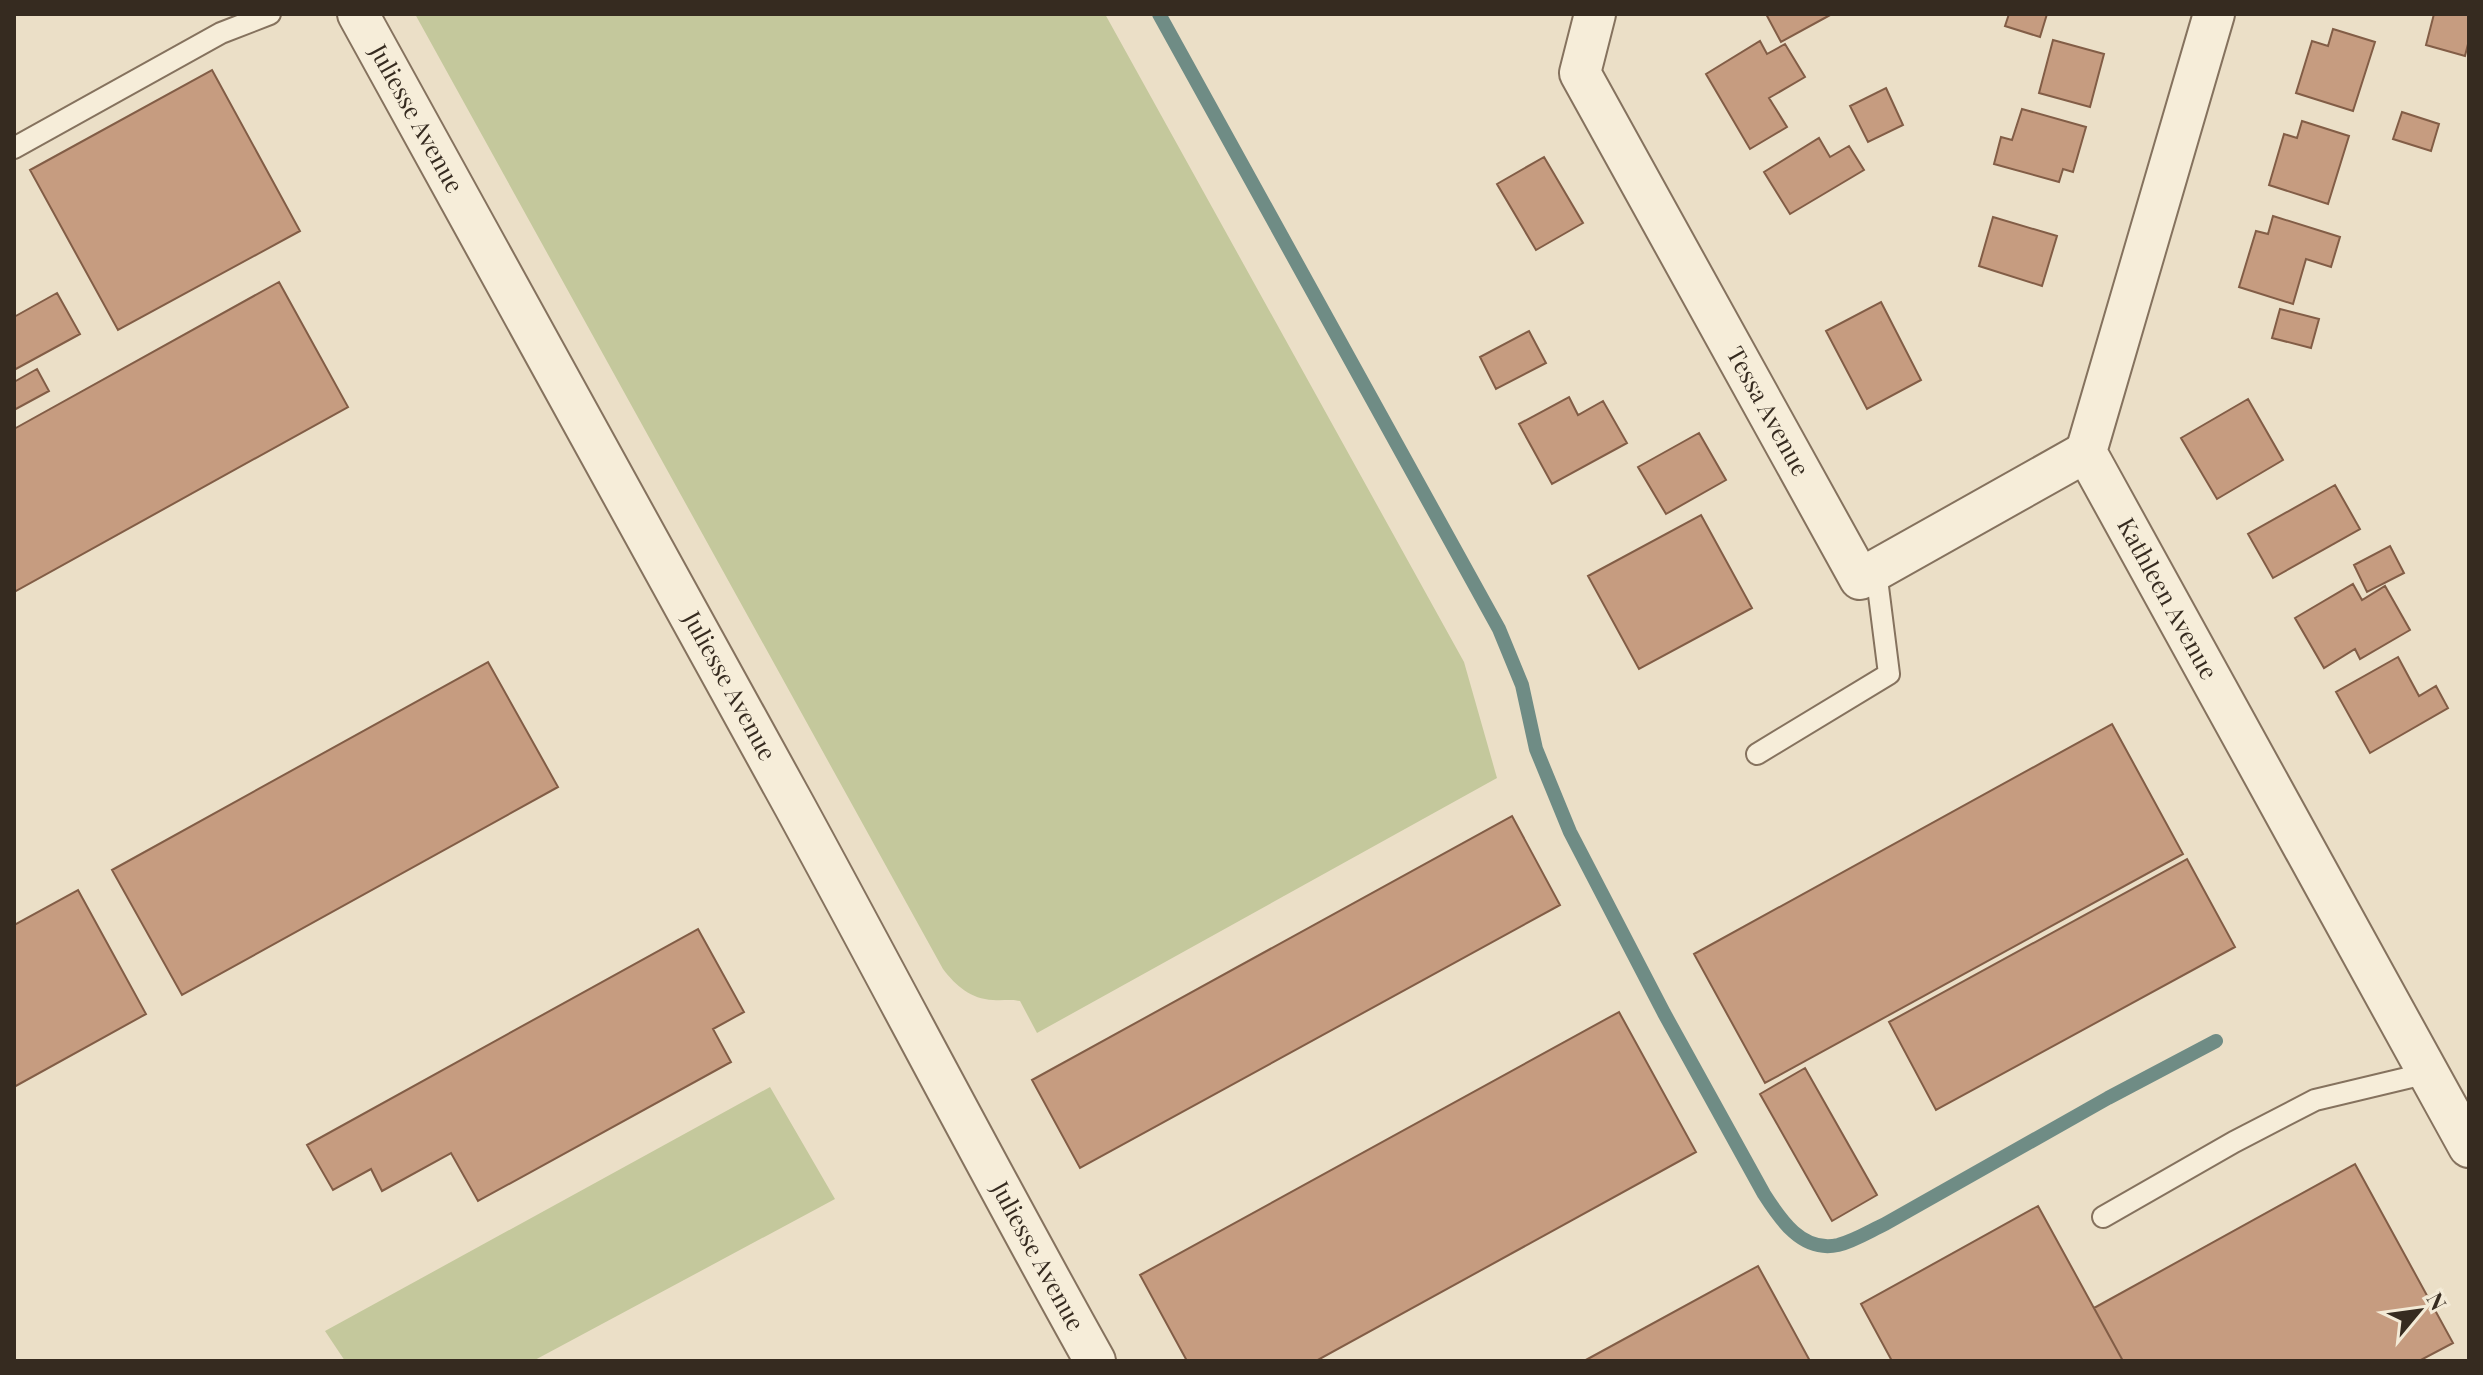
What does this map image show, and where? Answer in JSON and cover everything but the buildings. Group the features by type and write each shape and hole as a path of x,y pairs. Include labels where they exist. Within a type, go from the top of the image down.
{"street":[{"name":"Juliesse Avenue","path":"358,14 691,617 1095,1361"},
{"name":"Tessa Avenue","path":"1595,14 1580,73 1860,579 1876,571"},
{"path":"1876,571 2086,452 2214,14"},
{"name":"Kathleen Avenue","path":"2086,452 2469,1147"}],"lane":[{"path":"14,148 221,33 270,14"},
{"path":"1757,754 1889,674 1876,571"},
{"path":"2103,1217 2315,1100 2428,1073"}],"green space":[{"path":"415,14 1105,14 1464,662 1497,778 1037,1033 1020,1001 985,999 965,990 943,969"},
{"path":"770,1087 835,1199 533,1361 345,1361 325,1331"}],"waterway":[{"path":"1159,14 1499,629 1522,685 1536,749 1570,832 1664,1013 1764,1194 1794,1232 1814,1244 1825,1246 1856,1238 2216,1041"}]}
